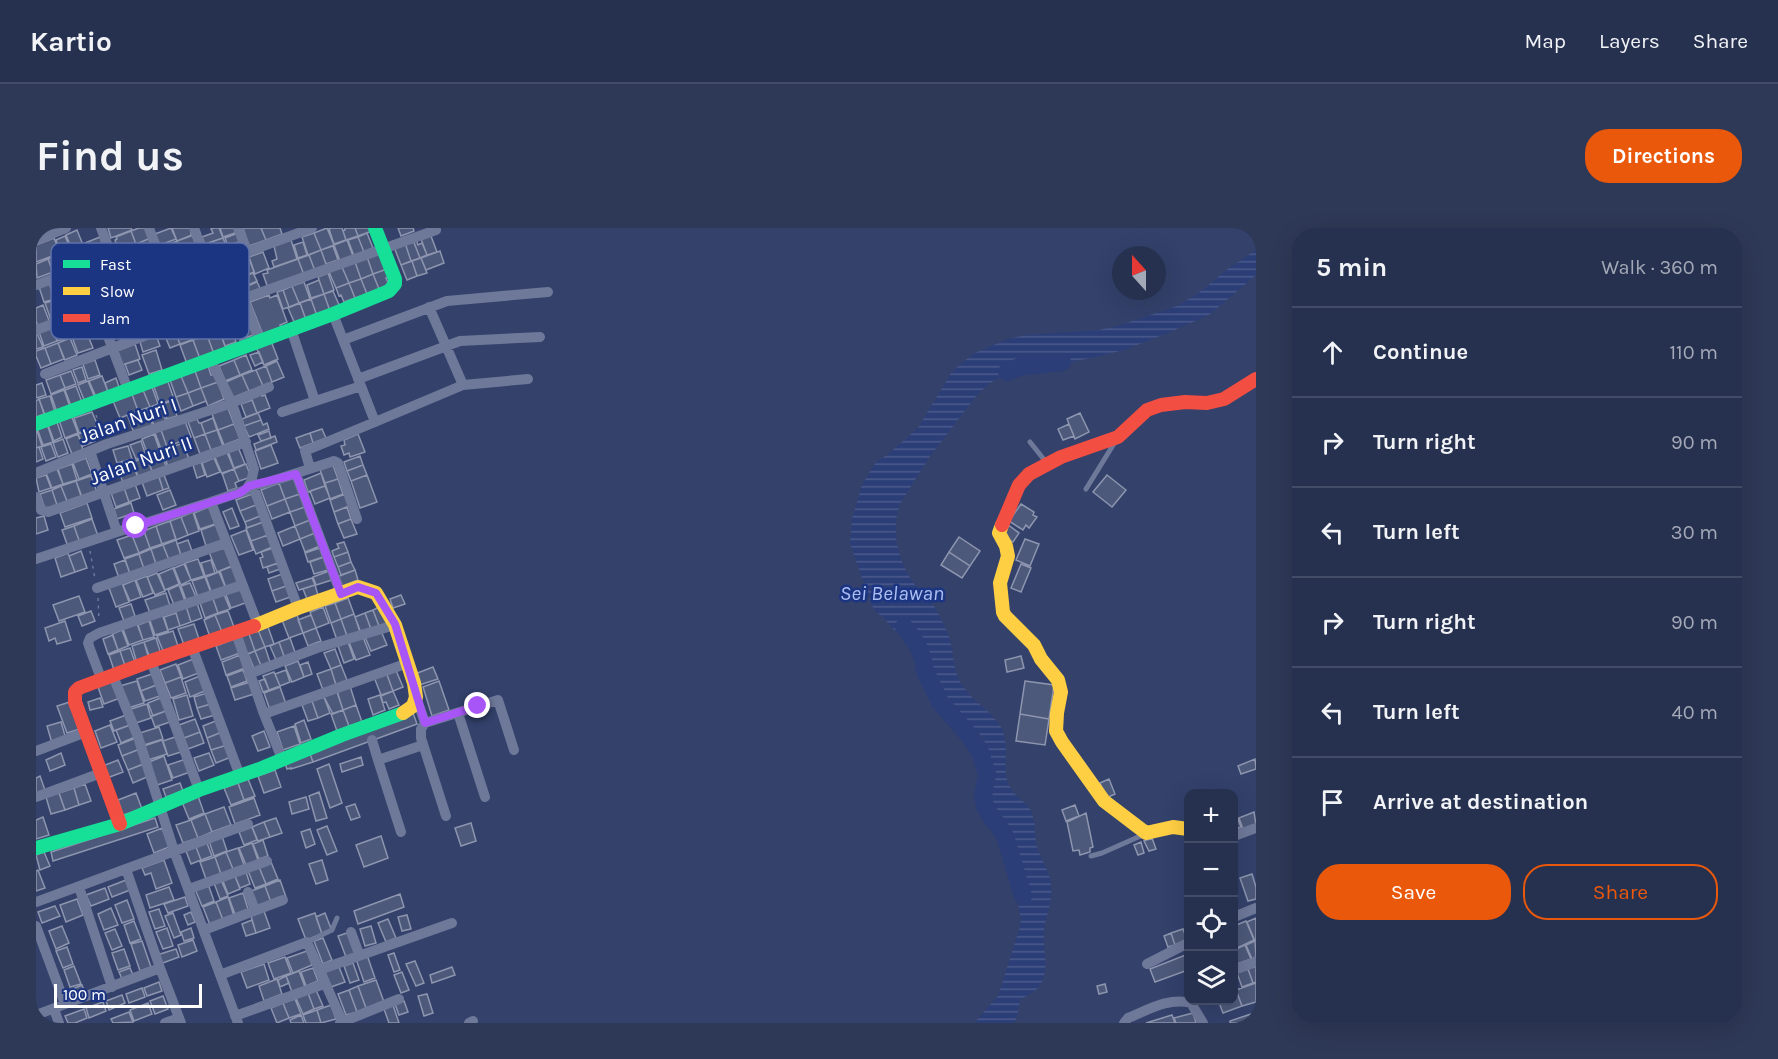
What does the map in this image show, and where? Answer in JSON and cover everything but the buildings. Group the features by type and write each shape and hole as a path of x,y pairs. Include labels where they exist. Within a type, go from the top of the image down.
{"street":[{"path":"36,240 66,228"},
{"path":"101,228 106,243"},
{"path":"149,228 154,243"},
{"path":"194,228 200,243"},
{"path":"238,228 244,243"},
{"path":"249,250 283,233 312,228"},
{"path":"36,424 333,314 393,288 395,279 375,228"},
{"path":"249,297 436,230"},
{"path":"36,285 51,279"},
{"path":"343,340 455,299 548,292"},
{"path":"429,308 463,386"},
{"path":"249,314 260,341"},
{"path":"333,314 375,422"},
{"path":"36,330 51,324"},
{"path":"291,329 315,401"},
{"path":"282,412 466,340 540,337"},
{"path":"108,339 128,390"},
{"path":"45,374 138,339"},
{"path":"210,359 232,403 246,442 254,469 251,486 298,608"},
{"path":"310,468 305,451 463,386 528,379"},
{"path":"1184,828 1146,833 1104,801 1062,742 1056,731 1061,692 1058,680 1041,659 1034,645 1003,612 1000,583 1008,556 999,533 1019,485 1029,474 1047,464 1118,437 1147,410 1161,405 1185,402 1207,403 1224,399 1256,379"},
{"name":"Jalan Nuri I","path":"36,473 107,444 232,403 269,387"},
{"name":"Jalan Nuri II","path":"36,497 41,510 48,512 246,442"},
{"path":"90,452 117,532"},
{"path":"36,559 331,461 339,463 357,519"},
{"path":"296,474 341,594"},
{"path":"211,502 258,625"},
{"path":"97,588 226,543"},
{"path":"242,585 99,633 90,638 88,644 138,737 174,851 237,1019 324,984"},
{"path":"120,824 75,702 75,692 79,688 358,587 376,593 395,624 425,723"},
{"path":"249,674 317,648 395,624"},
{"path":"236,633 249,674 282,759"},
{"path":"192,647 240,776"},
{"path":"151,661 199,790"},
{"path":"264,714 408,663"},
{"path":"36,849 120,824 199,790 406,712 413,706 416,697"},
{"path":"446,816 423,745 421,729 425,723 498,700 514,750"},
{"path":"458,712 485,797"},
{"path":"36,751 86,732"},
{"path":"372,740 401,832"},
{"path":"378,760 423,745"},
{"path":"36,797 101,773"},
{"path":"36,902 248,824"},
{"path":"1238,834 1256,828"},
{"path":"189,890 267,861"},
{"path":"126,869 180,1021 165,1023"},
{"path":"79,888 112,987"},
{"path":"248,892 255,910"},
{"path":"204,930 283,900"},
{"path":"1238,915 1256,908"},
{"path":"319,970 452,923"},
{"path":"36,926 65,1004"},
{"path":"351,932 359,954"},
{"path":"220,975 306,942 342,1023 399,999"},
{"path":"1147,964 1184,946"},
{"path":"1238,968 1256,962"},
{"path":"36,1015 160,968"},
{"path":"1124,1023 1128,1018 1169,1002 1184,1001 1191,1003 1203,1023"},
{"path":"54,1009 60,1023"}],"lane":[{"path":"1086,489 1118,437"},
{"path":"1030,442 1047,464"},
{"path":"1091,856 1146,833"},
{"path":"306,942 332,930 338,918"}],"path":[{"path":"92,402 107,444"},
{"path":"87,542 97,588 99,633"}],"water":[{"name":"Sei Belawan","path":"1256,250 1256,275 1209,315 1127,349 1066,363 1031,366 990,383 977,395 928,459 900,504 896,535 900,556 909,576 931,602 940,617 948,634 960,682 969,694 995,718 1002,729 1008,783 1012,791 1031,811 1037,847 1050,880 1051,897 1044,930 1045,970 1041,984 1020,1000 1014,1023 974,1023 998,996 1020,927 1021,919 1014,884 1018,867 1005,825 987,801 985,792 990,765 983,738 977,731 961,722 942,699 916,644 894,630 871,604 850,543 852,519 862,485 876,462 918,428 951,373 975,353 1008,339 1026,335 1099,330 1177,306 1200,292 1229,268"}],"waterway":[{"name":"Sei Belawan","path":"1007,372 1019,367 1062,362"},
{"name":"Sei Belawan","path":"904,627 917,644 925,671 940,702 968,734 980,752 987,774 983,796 985,806 1005,836 1023,896"}],"traffic: fast":[{"path":"36,424 389,291 395,284 395,279 375,228"},
{"path":"36,848 120,824 199,790 403,713"}],"traffic: slow":[{"path":"1002,525 999,533 1008,556 1000,583 1003,612 1034,645 1041,659 1058,680 1061,692 1056,731 1062,742 1104,801 1146,833 1173,827 1184,828"},
{"path":"254,626 358,587 376,593 395,625 414,683 416,697 413,706 403,713"}],"traffic: jam":[{"path":"1002,525 1019,485 1029,474 1061,457 1118,437 1147,410 1161,405 1185,402 1207,403 1224,399 1256,379"},
{"path":"120,824 75,702 75,692 79,688 151,661 254,626"}],"route":[{"path":"136,526 240,493 249,486 296,474 341,594 358,587 376,593 395,624 425,723 478,706"}]}
